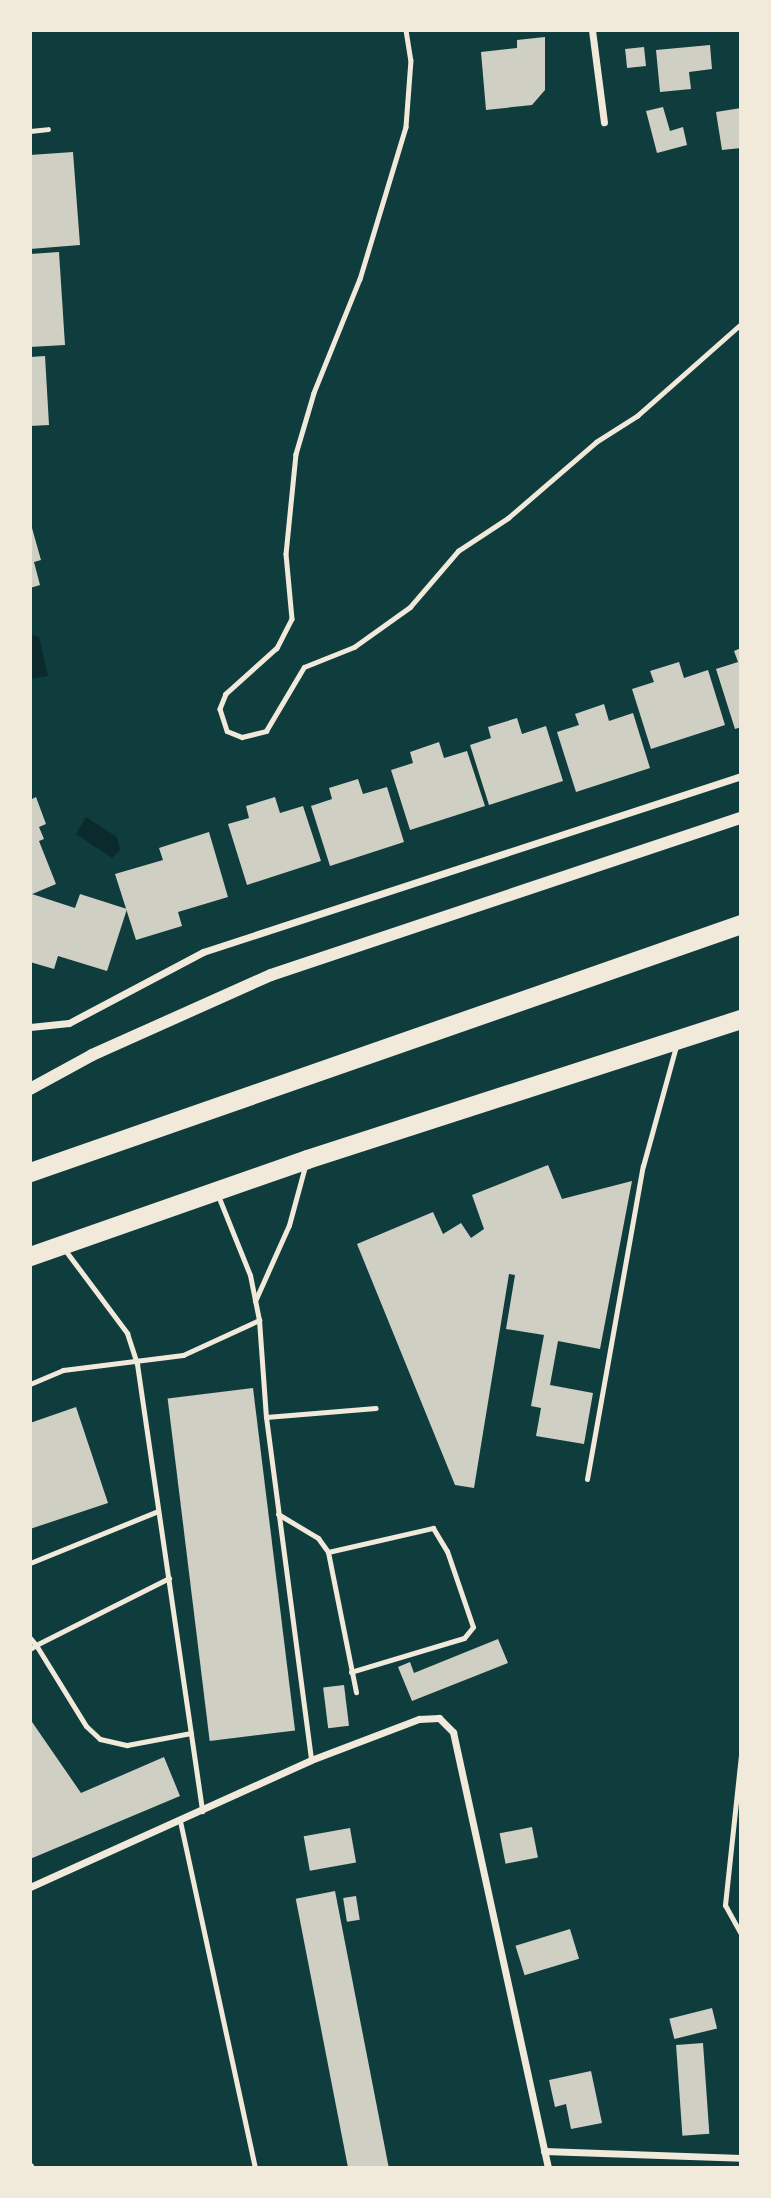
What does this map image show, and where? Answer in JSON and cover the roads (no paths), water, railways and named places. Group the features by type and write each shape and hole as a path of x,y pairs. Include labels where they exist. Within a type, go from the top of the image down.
{"highway":[{"path":"30,1172 741,924"},
{"path":"30,1256 307,1159 676,1043 741,1019"}],"street":[{"path":"592,30 604,122"},
{"path":"30,1027 69,1023 203,952 741,776"},
{"path":"30,1089 92,1055 271,975 741,818"},
{"path":"30,1886 311,1760 419,1718 439,1718 453,1732 548,2168"},
{"path":"544,2151 741,2158"}],"lane":[{"path":"30,131 48,129"},
{"path":"587,1479 643,1166 676,1043"},
{"path":"255,1301 289,1226 307,1159"},
{"path":"216,1191 250,1275 259,1320 278,1513 311,1760"},
{"path":"61,1245 127,1333 137,1364 202,1811"},
{"path":"30,1384 63,1370 137,1364 183,1355 259,1320"},
{"path":"267,1417 376,1408"},
{"path":"30,1563 158,1511"},
{"path":"278,1513 318,1538 328,1552 356,1692"},
{"path":"328,1552 433,1528 447,1551 473,1627 464,1638 351,1672"},
{"path":"30,1649 169,1578"},
{"path":"30,1638 86,1726 100,1739 127,1745 191,1733"},
{"path":"741,1755 725,1905 741,1934"},
{"path":"180,1821 255,2168"}],"water":[{"path":"30,634 39,637 48,676 30,679"},
{"path":"86,817 117,837 120,850 112,858 76,834"}]}
